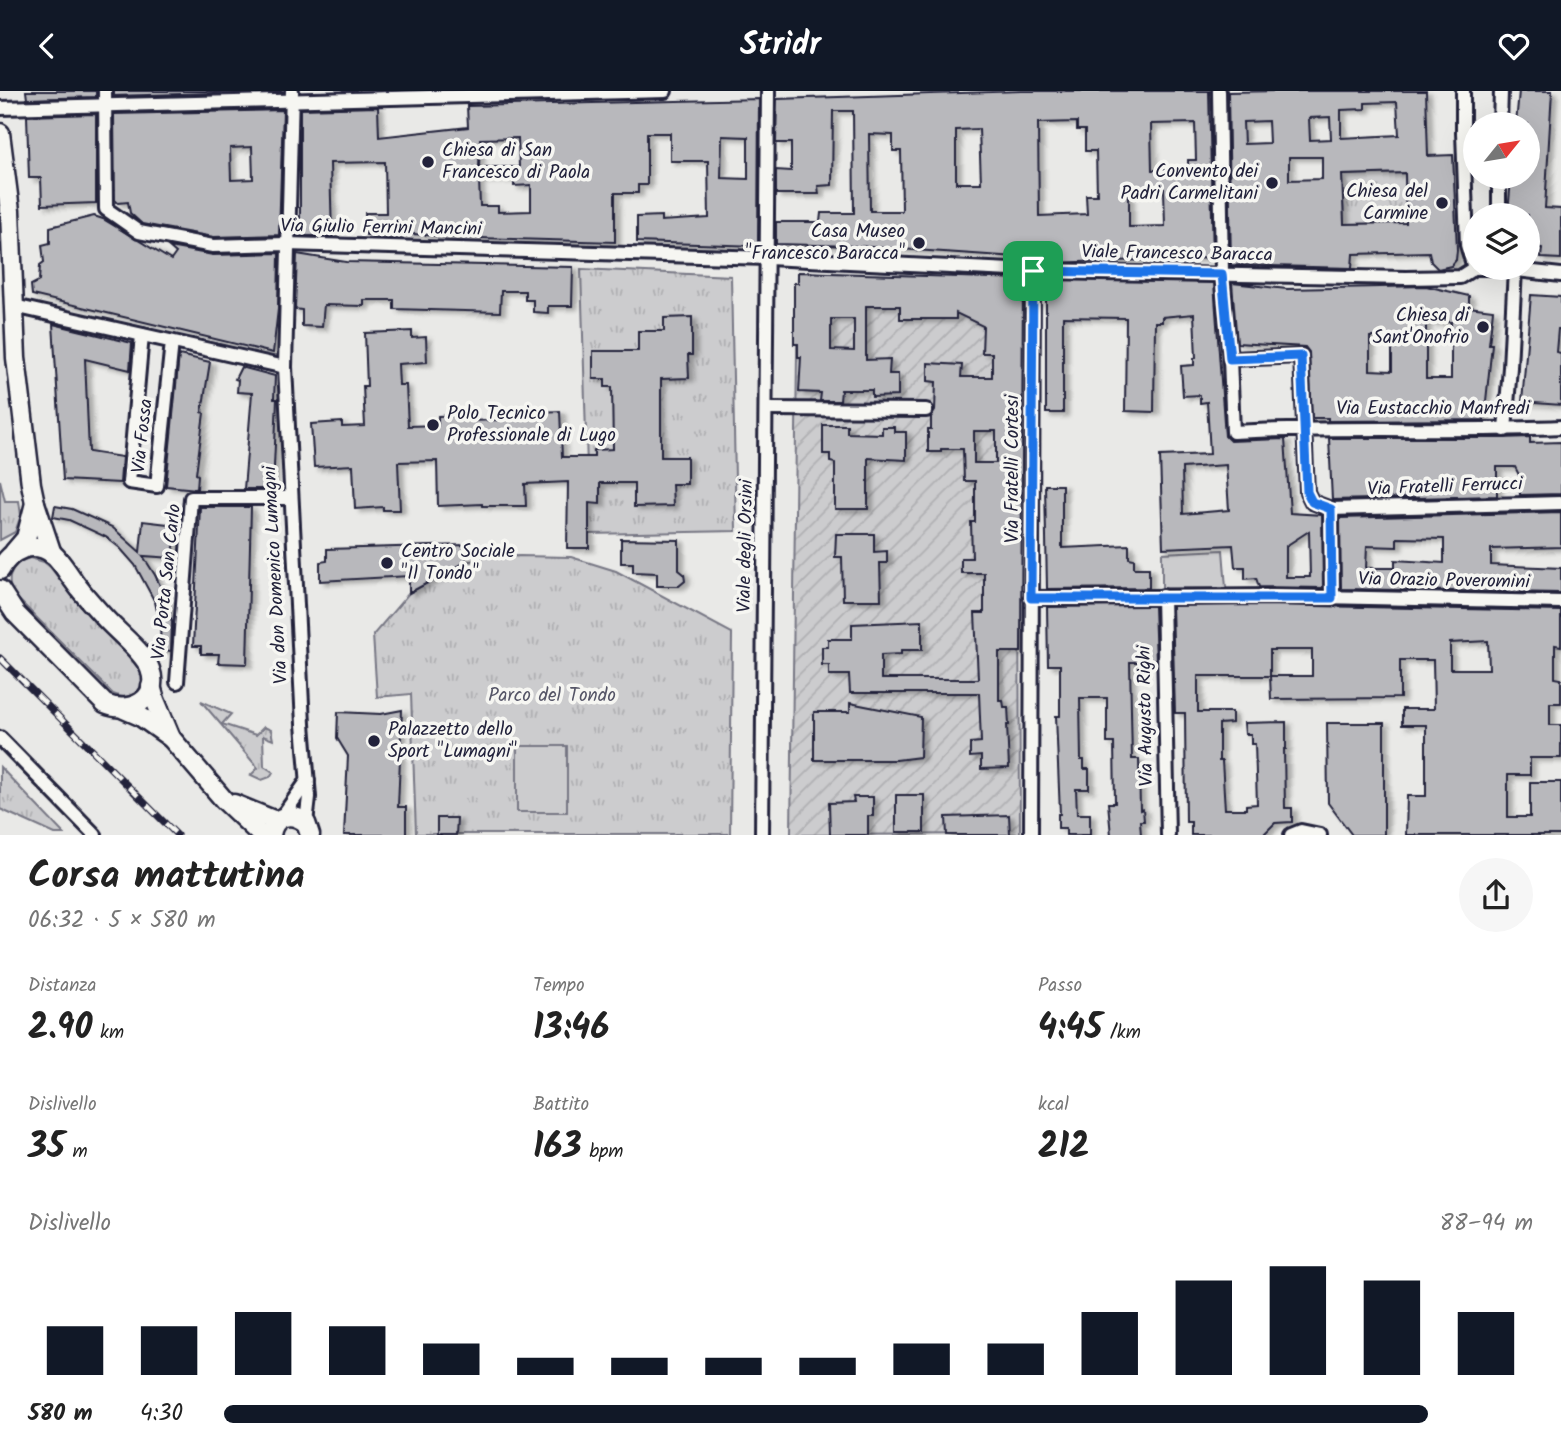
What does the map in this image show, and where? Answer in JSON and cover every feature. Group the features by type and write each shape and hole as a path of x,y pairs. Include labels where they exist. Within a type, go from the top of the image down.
{"main road":[{"path":"0,133 10,211 16,358 35,503 52,554 85,597 145,659 152,676 155,700 171,738"},
{"path":"0,570 9,553 26,538 35,503"},
{"path":"9,553 36,547 52,554"},
{"path":"0,591 16,613 105,703 140,716 171,738 224,800 261,835"},
{"path":"124,709 141,702 152,686"},
{"path":"224,800 276,824 292,815 308,829"}],"street":[{"path":"105,91 105,105"},
{"path":"0,108 292,96 664,91"},
{"name":"Viale degli Orsini","path":"762,835 768,91"},
{"path":"1219,91 1222,274 1230,359 1301,356 1309,498 1331,509 1332,598"},
{"path":"1463,91 1466,112"},
{"path":"1500,112 1501,91"},
{"name":"Via don Domenico Lumagni","path":"292,96 285,367 290,498 309,797 308,829"},
{"name":"Via Giulio Ferrini Mancini","path":"105,105 106,209 139,232 213,246 288,244 768,257"},
{"name":"Viale Francesco Baracca","path":"768,257 1033,271 1463,275"},
{"name":"Via Fratelli Cortesi","path":"1031,835 1033,271"},
{"path":"1540,272 1561,275"},
{"path":"1505,429 1514,280"},
{"path":"14,306 285,367"},
{"name":"Via Fossa","path":"142,335 129,482 157,485 172,342"},
{"name":"Via Eustacchio Manfredi","path":"1230,359 1233,432 1561,427"},
{"path":"767,409 926,410"},
{"name":"Via Porta San Carlo","path":"177,682 191,498 290,498"},
{"name":"Via Fratelli Ferrucci","path":"1331,509 1561,503"},
{"name":"Via Orazio Poveromini","path":"1031,598 1163,596 1561,602"},
{"name":"Via Augusto Righi","path":"1163,596 1168,835"},
{"path":"0,738 95,835"},
{"path":"276,824 308,780"},
{"path":"1291,835 1301,831 1320,835"}],"green space":[{"path":"1405,173 1406,223 1344,224 1342,175"},
{"path":"581,269 731,276 736,531 589,534"},
{"path":"798,272 1018,282 1020,834 791,835"},
{"path":"0,480 5,501 19,501 21,515 15,532 0,540"},
{"path":"1223,550 1226,588 1162,588 1162,553"},
{"name":"Parco del Tondo","path":"486,557 571,557 616,571 732,633 730,834 416,834 411,694 377,697 373,635 409,593 466,562"},
{"path":"30,558 50,567 79,604 138,665 143,679 138,691 128,697 113,694 14,595 10,577 14,567"},
{"path":"201,701 231,714 222,724 256,735 264,727 271,730 273,740 263,736 264,766 273,772 270,777 262,780 251,775 258,768"},
{"path":"517,746 567,746 567,812 517,812"},
{"path":"0,767 64,834 55,834 0,809"}],"building":[{"path":"26,91 96,91 96,97 27,99"},
{"path":"114,91 283,91 114,96"},
{"path":"1022,91 1209,91 1213,258 1046,263 1046,259 856,246 776,244 776,222 820,222 821,213 854,213 853,111 833,111 832,185 818,186 819,194 776,194 776,170 791,171 791,143 776,143 777,99","holes":["1077,122 1077,130 1085,130 1085,151 1096,151 1097,195 1086,195 1087,214 1039,216 1038,123","1195,123 1196,160 1188,160 1188,170 1152,170 1151,124","979,129 981,183 956,183 956,130","869,134 893,135 893,151 901,151 902,211 870,211","1164,189 1165,226 1129,227 1129,190"]},
{"name":"Convento dei Padri Carmelitani","path":"1426,91 1428,156 1453,155 1456,260 1451,266 1438,269 1431,262 1429,252 1353,254 1352,268 1231,265 1228,92","holes":["1397,102 1399,135 1341,138 1341,110 1365,109 1365,103","1330,117 1331,139 1310,140 1309,118","1268,121 1269,143 1244,144 1243,122","1289,157 1322,157 1322,179 1289,180","1405,173 1406,223 1344,224 1342,175"]},
{"path":"1519,91 1552,91 1545,208 1561,209 1561,259 1541,258 1540,203 1509,203 1510,189 1540,189 1540,112 1517,112"},
{"path":"759,99 758,246 637,242 637,217 661,216 661,221 709,218 708,161 670,161 670,133 647,133 647,185 638,185 638,193 615,193 615,242 414,234 366,235 365,213 386,213 385,162 330,163 332,236 300,236 300,109 378,107 379,137 468,127 467,106","holes":["722,136 748,137 748,179 721,178","518,138 519,167 479,167 480,139","514,178 514,186 531,185 531,211 498,212 498,206 480,206 479,179"]},
{"path":"283,110 279,235 214,237 142,224 130,213 128,202 118,203 115,200 114,114","holes":["252,147 253,179 231,180 230,148"]},
{"path":"96,114 96,203 42,205 41,178 29,178 27,116"},
{"path":"94,216 171,260 176,253 169,247 213,255 279,253 278,309 273,353 32,295 31,285 39,281 40,265 44,262 42,245 50,243 50,227"},
{"path":"297,254 346,262 573,267 572,306 548,306 548,313 533,312 533,300 525,300 525,291 501,291 500,312 394,309 394,300 364,300 364,306 324,305 322,327 302,326 302,310 295,309"},
{"path":"798,272 1023,279 1021,652 999,652 999,700 1003,700 1004,707 1008,707 1009,768 981,769 981,756 970,757 970,743 981,742 979,693 850,693 849,675 829,675 829,665 822,665 822,647 828,647 828,639 852,639 852,624 922,621 922,650 901,650 901,654 881,655 881,679 978,679 975,613 984,613 984,573 961,573 961,558 972,558 971,522 975,522 975,481 964,481 963,449 928,452 928,429 931,429 931,417 935,411 936,382 928,381 928,363 962,365 961,377 992,377 992,353 982,353 983,326 956,313 956,319 900,319 900,306 866,306 866,360 890,359 889,374 898,374 898,396 872,397 872,390 841,390 840,401 820,401 821,393 799,392 801,357 798,357 798,344 794,344 794,283 798,283","holes":["831,319 854,319 854,351 831,350","974,431 996,431 996,463 974,463"]},
{"path":"1046,280 1214,283 1225,436 1230,441 1285,439 1290,513 1322,515 1323,588 1259,587 1256,578 1245,579 1245,567 1235,567 1233,545 1163,548 1160,456 1210,454 1207,402 1200,403 1200,395 1183,396 1181,366 1194,365 1196,358 1194,314 1162,317 1162,322 1155,322 1154,412 1125,411 1126,318 1063,317 1063,413 1046,413","holes":["1226,465 1229,510 1183,514 1182,468","1309,531 1310,577 1286,577 1286,546"]},
{"path":"1232,283 1287,289 1426,286 1469,296 1469,307 1493,310 1484,420 1328,421 1328,418 1312,418 1309,352 1305,347 1237,343","holes":["1426,322 1451,322 1451,379 1426,379","1370,337 1392,337 1392,371 1370,370"]},
{"path":"1531,295 1561,297 1561,329 1558,329 1556,352 1561,353 1561,405 1522,402"},
{"path":"692,317 692,355 688,355 689,378 661,379 661,457 687,457 687,484 672,484 673,506 634,507 634,483 600,483 600,504 589,503 589,548 567,548 568,482 525,484 526,506 438,506 437,461 398,462 400,510 383,510 383,507 355,509 353,465 314,467 311,424 342,422 342,427 365,426 365,333 412,331 412,338 426,337 427,362 398,364 399,385 406,385 408,426 438,425 438,416 466,415 467,421 499,420 498,414 560,411 562,457 594,457 594,450 613,449 612,387 605,387 605,379 593,379 593,351 638,351 638,331 664,331 664,318"},
{"path":"53,324 132,343 130,370 85,359 89,452 122,457 120,483 63,480"},
{"path":"179,355 210,362 202,412 197,489 166,486"},
{"path":"241,367 275,376 274,399 277,399 273,489 244,489 252,393 237,392 238,380 235,379"},
{"path":"823,425 847,425 847,433 882,434 882,427 894,427 894,432 906,432 906,460 868,458 868,509 835,509 835,463 830,462 830,454 823,454"},
{"path":"1530,437 1530,443 1561,442 1561,494 1520,495 1519,475 1515,467 1497,467 1497,496 1332,500 1329,438"},
{"path":"1045,485 1062,485 1062,548 1129,545 1129,558 1134,559 1134,568 1149,568 1149,588 1047,589"},
{"path":"55,506 72,509 112,527 140,552 143,521 176,525 173,558 143,556 166,598 172,622 171,651 161,650 160,624 155,602 135,565 106,537 69,520 53,517"},
{"path":"200,507 251,507 247,664 218,663 219,654 201,654 201,646 193,646"},
{"path":"1561,512 1561,547 1491,549 1491,565 1561,568 1561,593 1341,589 1340,518","holes":["1397,538 1444,539 1444,563 1395,560 1395,568 1366,568 1367,546 1397,547"]},
{"path":"836,534 874,534 874,552 887,551 887,563 880,563 881,600 843,600 842,557 835,557"},
{"path":"621,539 679,540 679,570 684,574 685,581 679,586 657,586 657,573 633,572 633,563 621,563"},
{"name":"Centro Sociale \"Il Tondo\"","path":"465,545 466,562 409,593 409,576 320,581 320,562 327,561 327,549"},
{"path":"1264,605 1561,611 1561,646 1555,645 1555,678 1561,679 1561,703 1550,703 1550,725 1561,725 1561,758 1530,758 1530,775 1508,775 1508,817 1530,817 1530,782 1561,782 1561,835 1406,835 1407,796 1426,796 1426,725 1402,725 1402,709 1434,709 1433,660 1400,660 1400,698 1271,699 1270,676 1198,676 1198,712 1232,712 1232,723 1219,724 1219,761 1222,761 1225,809 1246,809 1246,805 1257,804 1255,744 1251,744 1251,734 1245,734 1244,723 1286,722 1285,808 1292,808 1292,822 1275,823 1263,835 1191,835 1191,822 1186,822 1185,713 1175,713 1172,606","holes":["1488,641 1489,669 1450,669 1450,643","1270,650 1312,650 1312,676 1270,676"]},
{"path":"1154,606 1156,662 1130,662 1132,759 1139,759 1140,810 1143,809 1144,821 1140,821 1141,835 1111,835 1108,803 1115,803 1114,743 1107,743 1107,698 1080,698 1081,760 1084,760 1084,769 1089,769 1089,789 1076,789 1077,814 1090,814 1090,835 1066,835 1066,828 1058,828 1060,814 1056,716 1060,716 1060,665 1048,665 1047,607"},
{"path":"850,703 921,717 920,757 896,760 814,760 814,712 850,712"},
{"path":"402,710 398,807 406,807 406,835 344,835 348,756 337,738 338,712 381,714"},
{"path":"1327,723 1384,723 1384,835 1352,835 1328,803"},
{"path":"896,795 924,795 924,832 896,832"},
{"path":"853,797 873,797 873,816 868,816 868,835 830,835 829,803 854,802"},
{"path":"1009,815 1010,835 947,835 946,817"},
{"path":"437,818 457,818 456,835 437,835"}],"railway":[{"path":"0,658 177,835"}],"place":[{"name":"Chiesa di San Francesco di Paola","path":"428,162"},
{"name":"Convento dei Padri Carmelitani","path":"1272,183"},
{"name":"Chiesa del Carmine","path":"1442,203"},
{"name":"Casa Museo \"Francesco Baracca\"","path":"919,243"},
{"name":"Chiesa di Sant'Onofrio","path":"1483,327"},
{"name":"Polo Tecnico Professionale di Lugo","path":"433,425"},
{"name":"Centro Sociale \"Il Tondo\"","path":"387,563"},
{"name":"Palazzetto dello Sport \"Lumagni\"","path":"374,741"}],"route":[{"path":"1033,271 1222,274 1230,359 1301,356 1307,492 1312,502 1331,509 1332,598 1031,598 1034,478 1033,271"}]}
